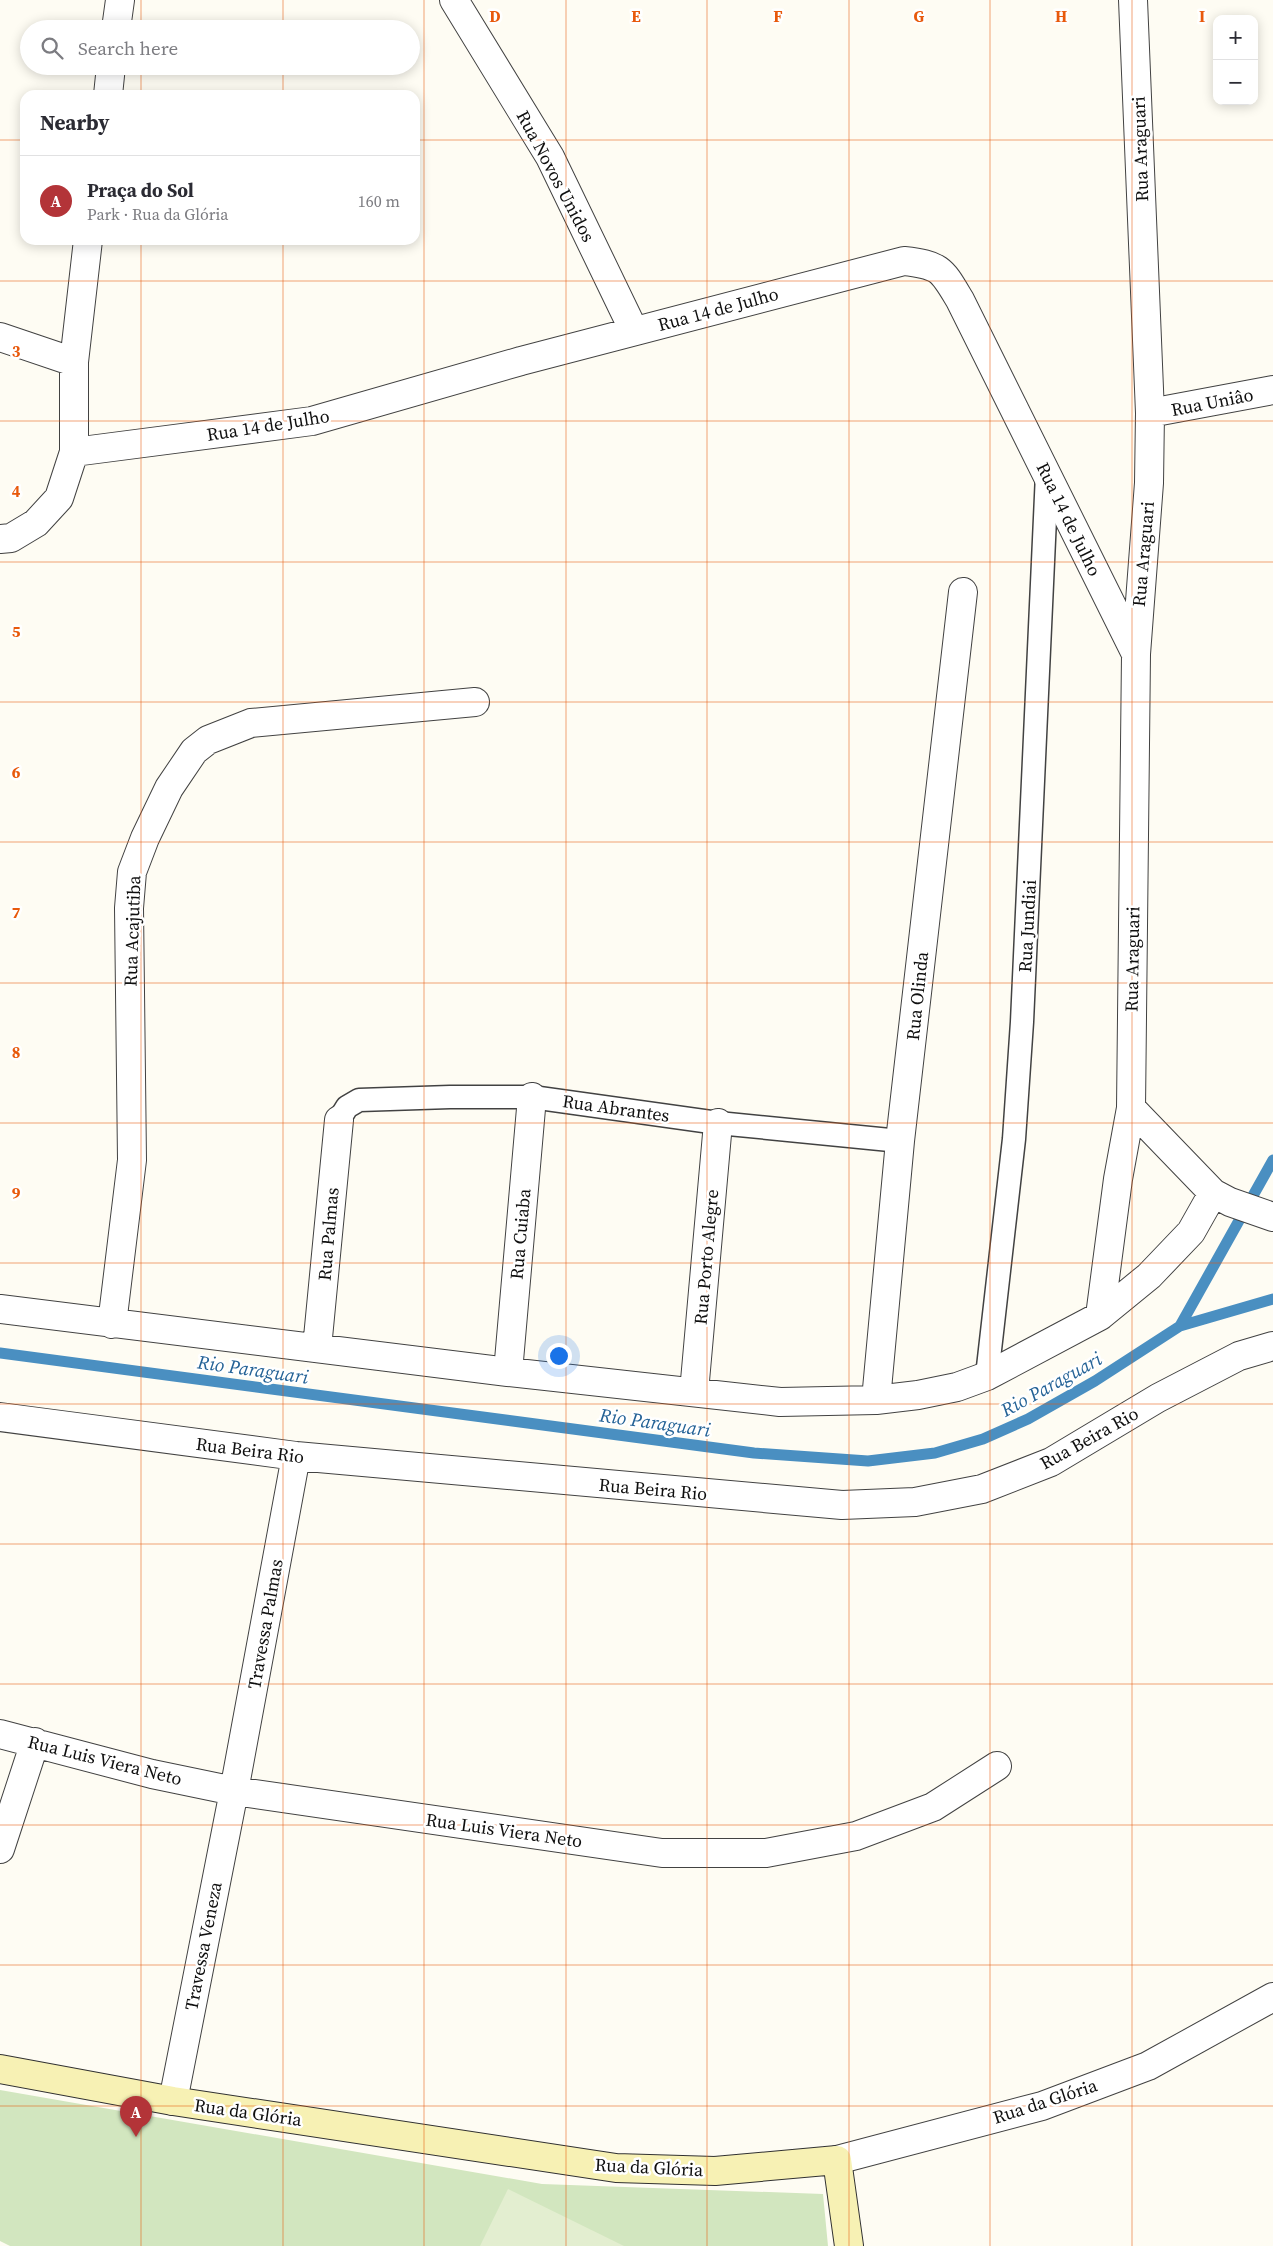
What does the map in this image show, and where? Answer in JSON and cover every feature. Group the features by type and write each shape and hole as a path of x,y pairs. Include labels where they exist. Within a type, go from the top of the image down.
{"main road":[{"name":"Rua da Glória","path":"0,2069 173,2101 616,2168 715,2171 837,2160"},
{"path":"837,2160 849,2246"}],"street":[{"path":"117,20 120,0"},
{"name":"Rua Novos Unidos","path":"454,0 550,157 634,331"},
{"name":"Rua Araguari","path":"1100,1316 1118,1179 1131,1108 1136,654 1149,483 1150,413 1134,0"},
{"path":"109,90 111,75"},
{"path":"0,540 11,538 36,523 59,498 74,452 74,362 87,245"},
{"name":"Rua 14 de Julho","path":"74,452 312,421 521,361 904,261 925,263 944,273 960,300 1136,654"},
{"path":"0,337 74,362"},
{"name":"Rua Uniâo","path":"1150,413 1273,390"},
{"name":"Rua Olinda","path":"876,1400 900,1141 963,592"},
{"name":"Rua Acajutiba","path":"112,1324 132,1160 129,908 132,872 145,838 169,788 194,751 208,740 251,724 475,702"},
{"name":"Rua Cuiaba","path":"508,1372 532,1097"},
{"path":"1131,1108 1222,1198 1273,1217"},
{"name":"Rua Palmas","path":"317,1348 339,1120"},
{"name":"Rua Porto Alegre","path":"694,1392 718,1122"},
{"path":"0,1309 508,1372 780,1402 876,1400 947,1389 987,1376 1100,1316 1149,1276 1222,1198"},
{"name":"Rua Beira Rio","path":"0,1417 296,1456 842,1504 915,1502 982,1489 1051,1462 1158,1398 1239,1356 1273,1346"},
{"name":"Travessa Palmas","path":"234,1791 296,1456"},
{"name":"Rua Luis Viera Neto","path":"0,1734 152,1774 234,1791 662,1852 766,1852 856,1836 933,1807 997,1766"},
{"path":"0,1849 34,1742"},
{"name":"Travessa Veneza","path":"173,2101 234,1791"},
{"name":"Rua da Glória","path":"837,2160 1042,2106 1148,2066 1273,1997"}],"lane":[{"name":"Rua Jundiai","path":"987,1376 1014,1139 1022,1022 1047,474"},
{"name":"Rua Abrantes","path":"339,1120 347,1107 359,1100 532,1097 718,1122 900,1141"}],"green space":[{"path":"0,2090 542,2184 823,2194 828,2246 10,2246 0,2241"},
{"path":"508,2189 624,2246 480,2246"}],"waterway":[{"path":"1180,1326 1273,1160"},
{"name":"Rio Paraguari","path":"0,1353 754,1453 868,1461 935,1453 983,1439 1028,1419 1095,1381 1180,1326 1273,1299"}],"place":[{"name":"Praça do Sol","path":"136,2137"}]}
